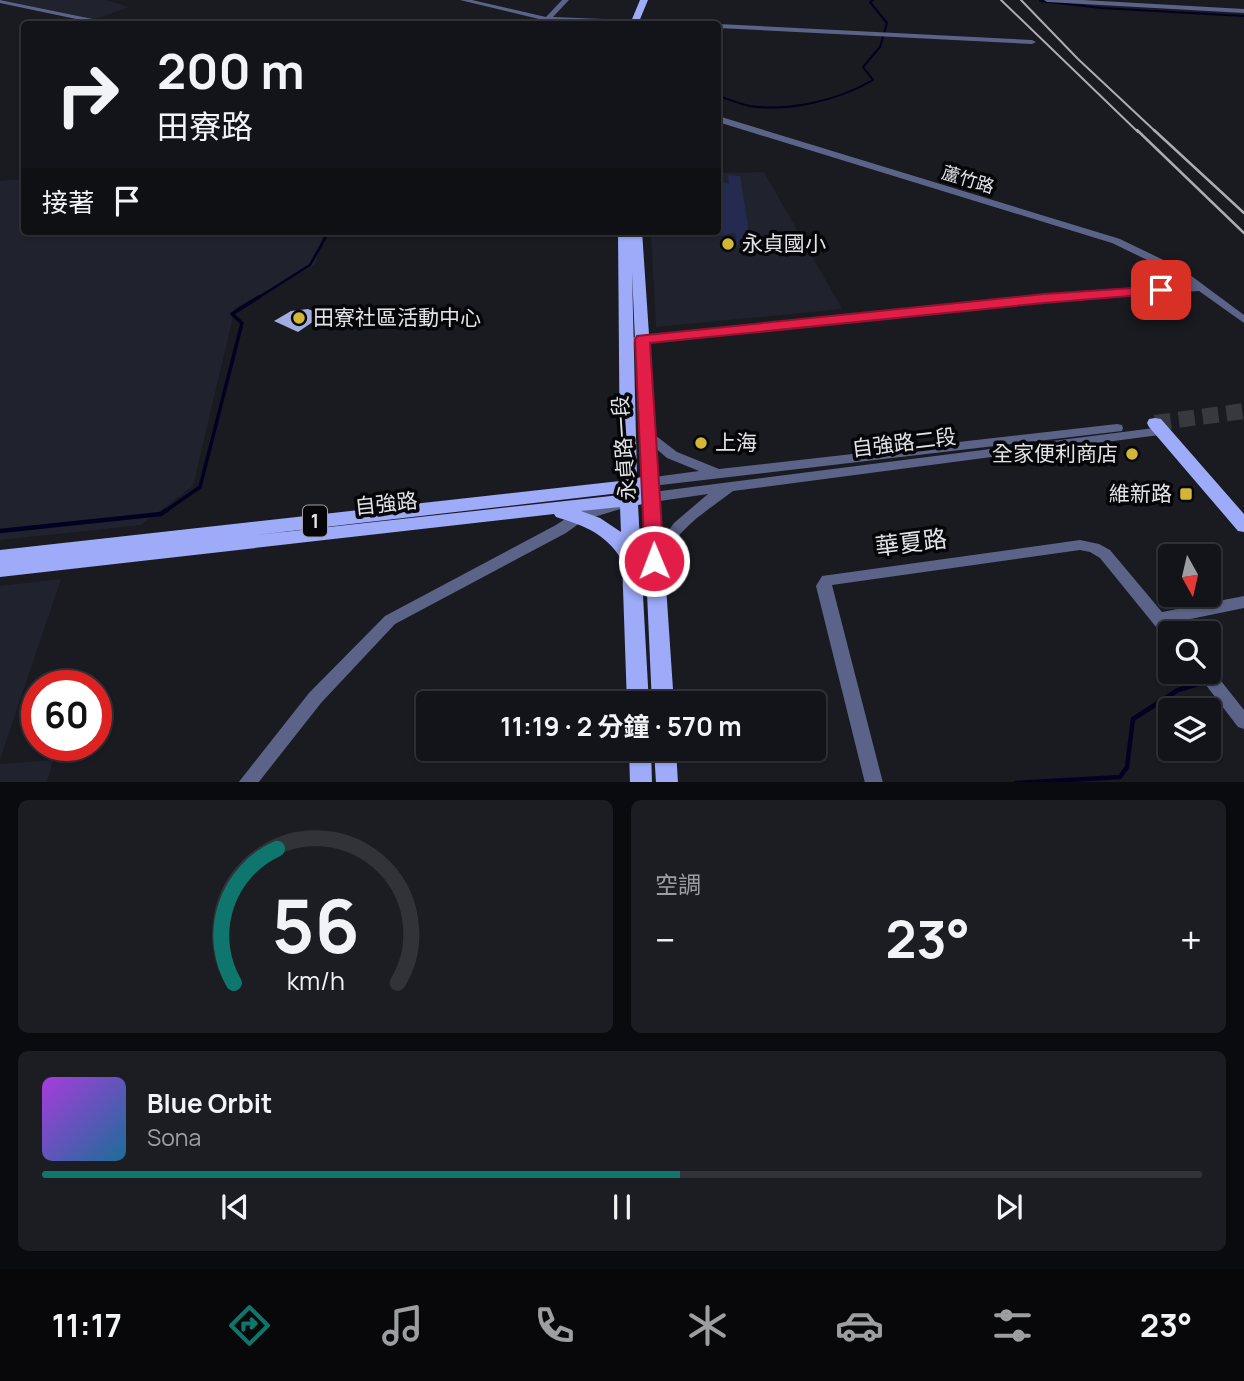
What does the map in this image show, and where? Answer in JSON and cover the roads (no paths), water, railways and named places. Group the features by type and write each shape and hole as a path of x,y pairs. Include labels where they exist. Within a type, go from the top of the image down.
{"main road":[{"path":"640,21 645,0"},
{"path":"641,21 654,0"},
{"name":"永貞路一段","path":"625,235 643,340 646,435 652,489 662,691"},
{"name":"永貞路一段","path":"635,235 625,341 637,691"},
{"path":"1159,427 1244,526"},
{"name":"自強路","path":"0,570 546,509 652,489"},
{"name":"自強路","path":"0,557 630,494"},
{"path":"546,509 579,516 607,529 618,538 632,560"},
{"path":"640,761 641,782"},
{"path":"666,761 667,782"}],"street":[{"path":"463,0 541,21"},
{"path":"546,21 566,0"},
{"path":"1047,0 1244,10"},
{"path":"0,1 93,21"},
{"path":"721,26 1032,42"},
{"name":"蘆竹路","path":"721,120 1116,241 1162,261 1244,320"},
{"path":"625,341 1032,299 1202,288"},
{"name":"自強路二段","path":"652,489 721,474 1159,427"},
{"name":"自強路二段","path":"652,489 735,485 1159,427"},
{"path":"646,435 672,455 721,474"},
{"path":"654,561 669,535 704,502 735,485"},
{"path":"247,782 315,698 390,620 561,529 579,516 630,494"},
{"name":"華夏路","path":"874,782 824,586 827,580 1080,545 1105,554 1159,619"},
{"path":"1159,619 1244,602"},
{"path":"1214,684 1244,722"}],"waterway":[{"path":"721,97 750,106 797,106 829,99 873,80 863,67 880,47 887,23 870,2 873,0"},
{"path":"1040,1 1101,8 1244,16"},
{"path":"256,299 310,265 327,235"},
{"path":"164,512 200,487 242,323 232,314 259,297"},
{"path":"0,531 164,512"},
{"path":"1033,782 1120,777 1127,767 1133,719 1178,690 1199,684"}],"tunnel":[{"path":"1155,423 1244,411"}],"railway":[{"path":"1001,0 1138,132"},
{"path":"1021,0 1078,59 1156,132"},
{"path":"1137,130 1244,233"},
{"path":"1154,130 1244,213"}],"place":[{"name":"永貞國小","path":"728,244"},
{"name":"田寮社區活動中心","path":"299,318"},
{"name":"上海","path":"701,443"},
{"name":"全家便利商店","path":"1132,454"},
{"name":"維新路","path":"1186,494"}]}
